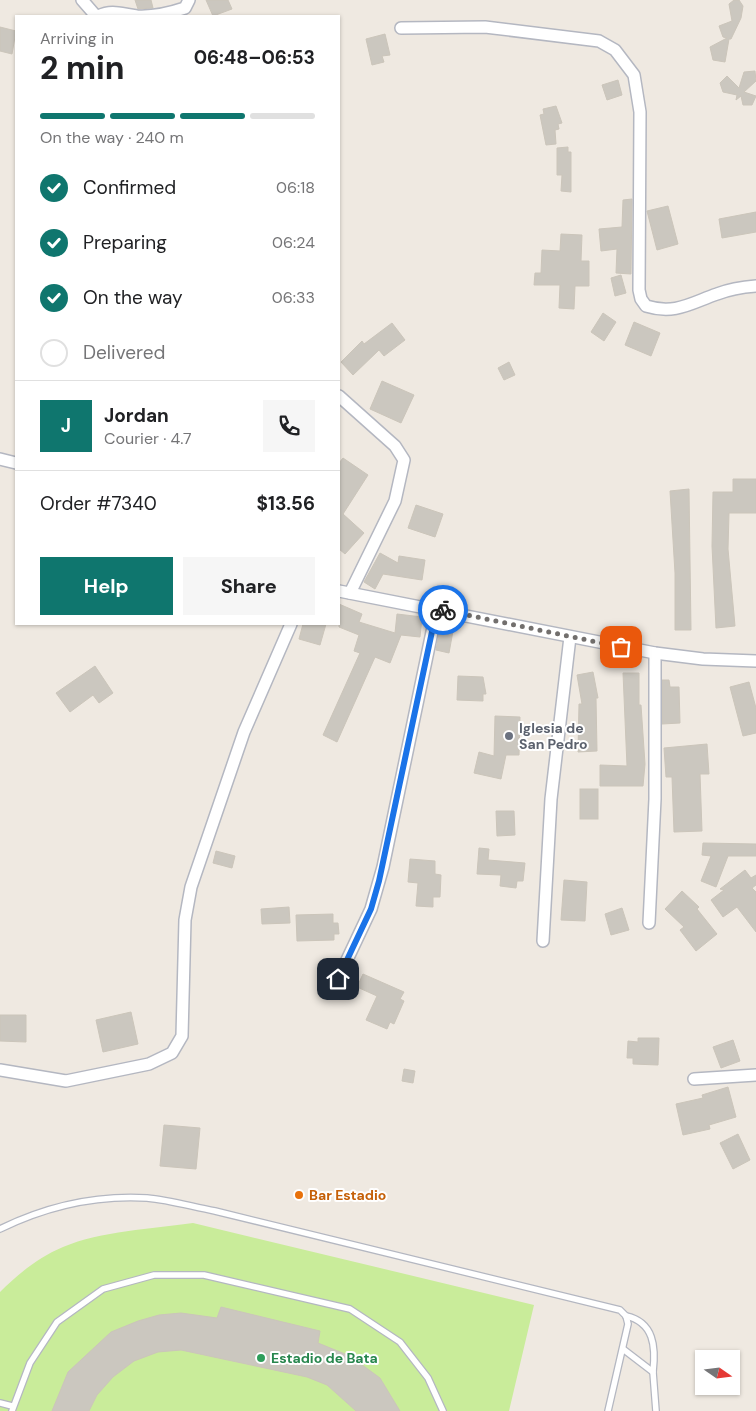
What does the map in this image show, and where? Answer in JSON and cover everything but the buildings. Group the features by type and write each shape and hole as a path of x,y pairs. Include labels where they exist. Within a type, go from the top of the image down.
{"street":[{"path":"82,0 96,15"},
{"path":"154,15 170,14 185,8 188,0"},
{"path":"99,15 108,11 132,15"},
{"path":"401,28 484,26 599,41 615,50 634,75 640,112 639,290 641,299 646,306 666,311 683,308 728,290 756,286"},
{"path":"340,397 395,446 404,460 395,501 344,592 437,608 570,637 655,653 703,659 756,661"},
{"path":"0,459 15,463"},
{"path":"338,979 371,909 383,867 437,608"},
{"path":"0,1070 66,1081 149,1064 172,1053 182,1036 185,920 191,887 244,732 291,625"},
{"path":"543,941 551,799 570,637"},
{"path":"649,923 655,799 655,653"},
{"path":"694,1080 756,1075"}],"lane":[{"path":"0,1230 22,1219 52,1208 98,1199 148,1198 215,1211 620,1310 626,1316 640,1321 651,1334 655,1355 656,1411"},
{"path":"0,1403 12,1409 30,1364 57,1322 103,1289 154,1275 204,1275 350,1309 400,1342 428,1378 443,1411"},
{"path":"608,1411 628,1324 626,1316"},
{"path":"623,1349 654,1372"}],"green space":[{"name":"Estadio de Bata","path":"193,1223 534,1305 509,1411 0,1411 0,1292 37,1261 63,1247 110,1234"}],"way so far":[{"path":"443,610 621,647"}],"place":[{"name":"Iglesia de San Pedro","path":"509,736"},
{"name":"Bar Estadio","path":"299,1195"},
{"name":"Estadio de Bata","path":"261,1358"}],"route":[{"path":"338,979 352,953 371,909 383,867 437,608 443,610"}]}
